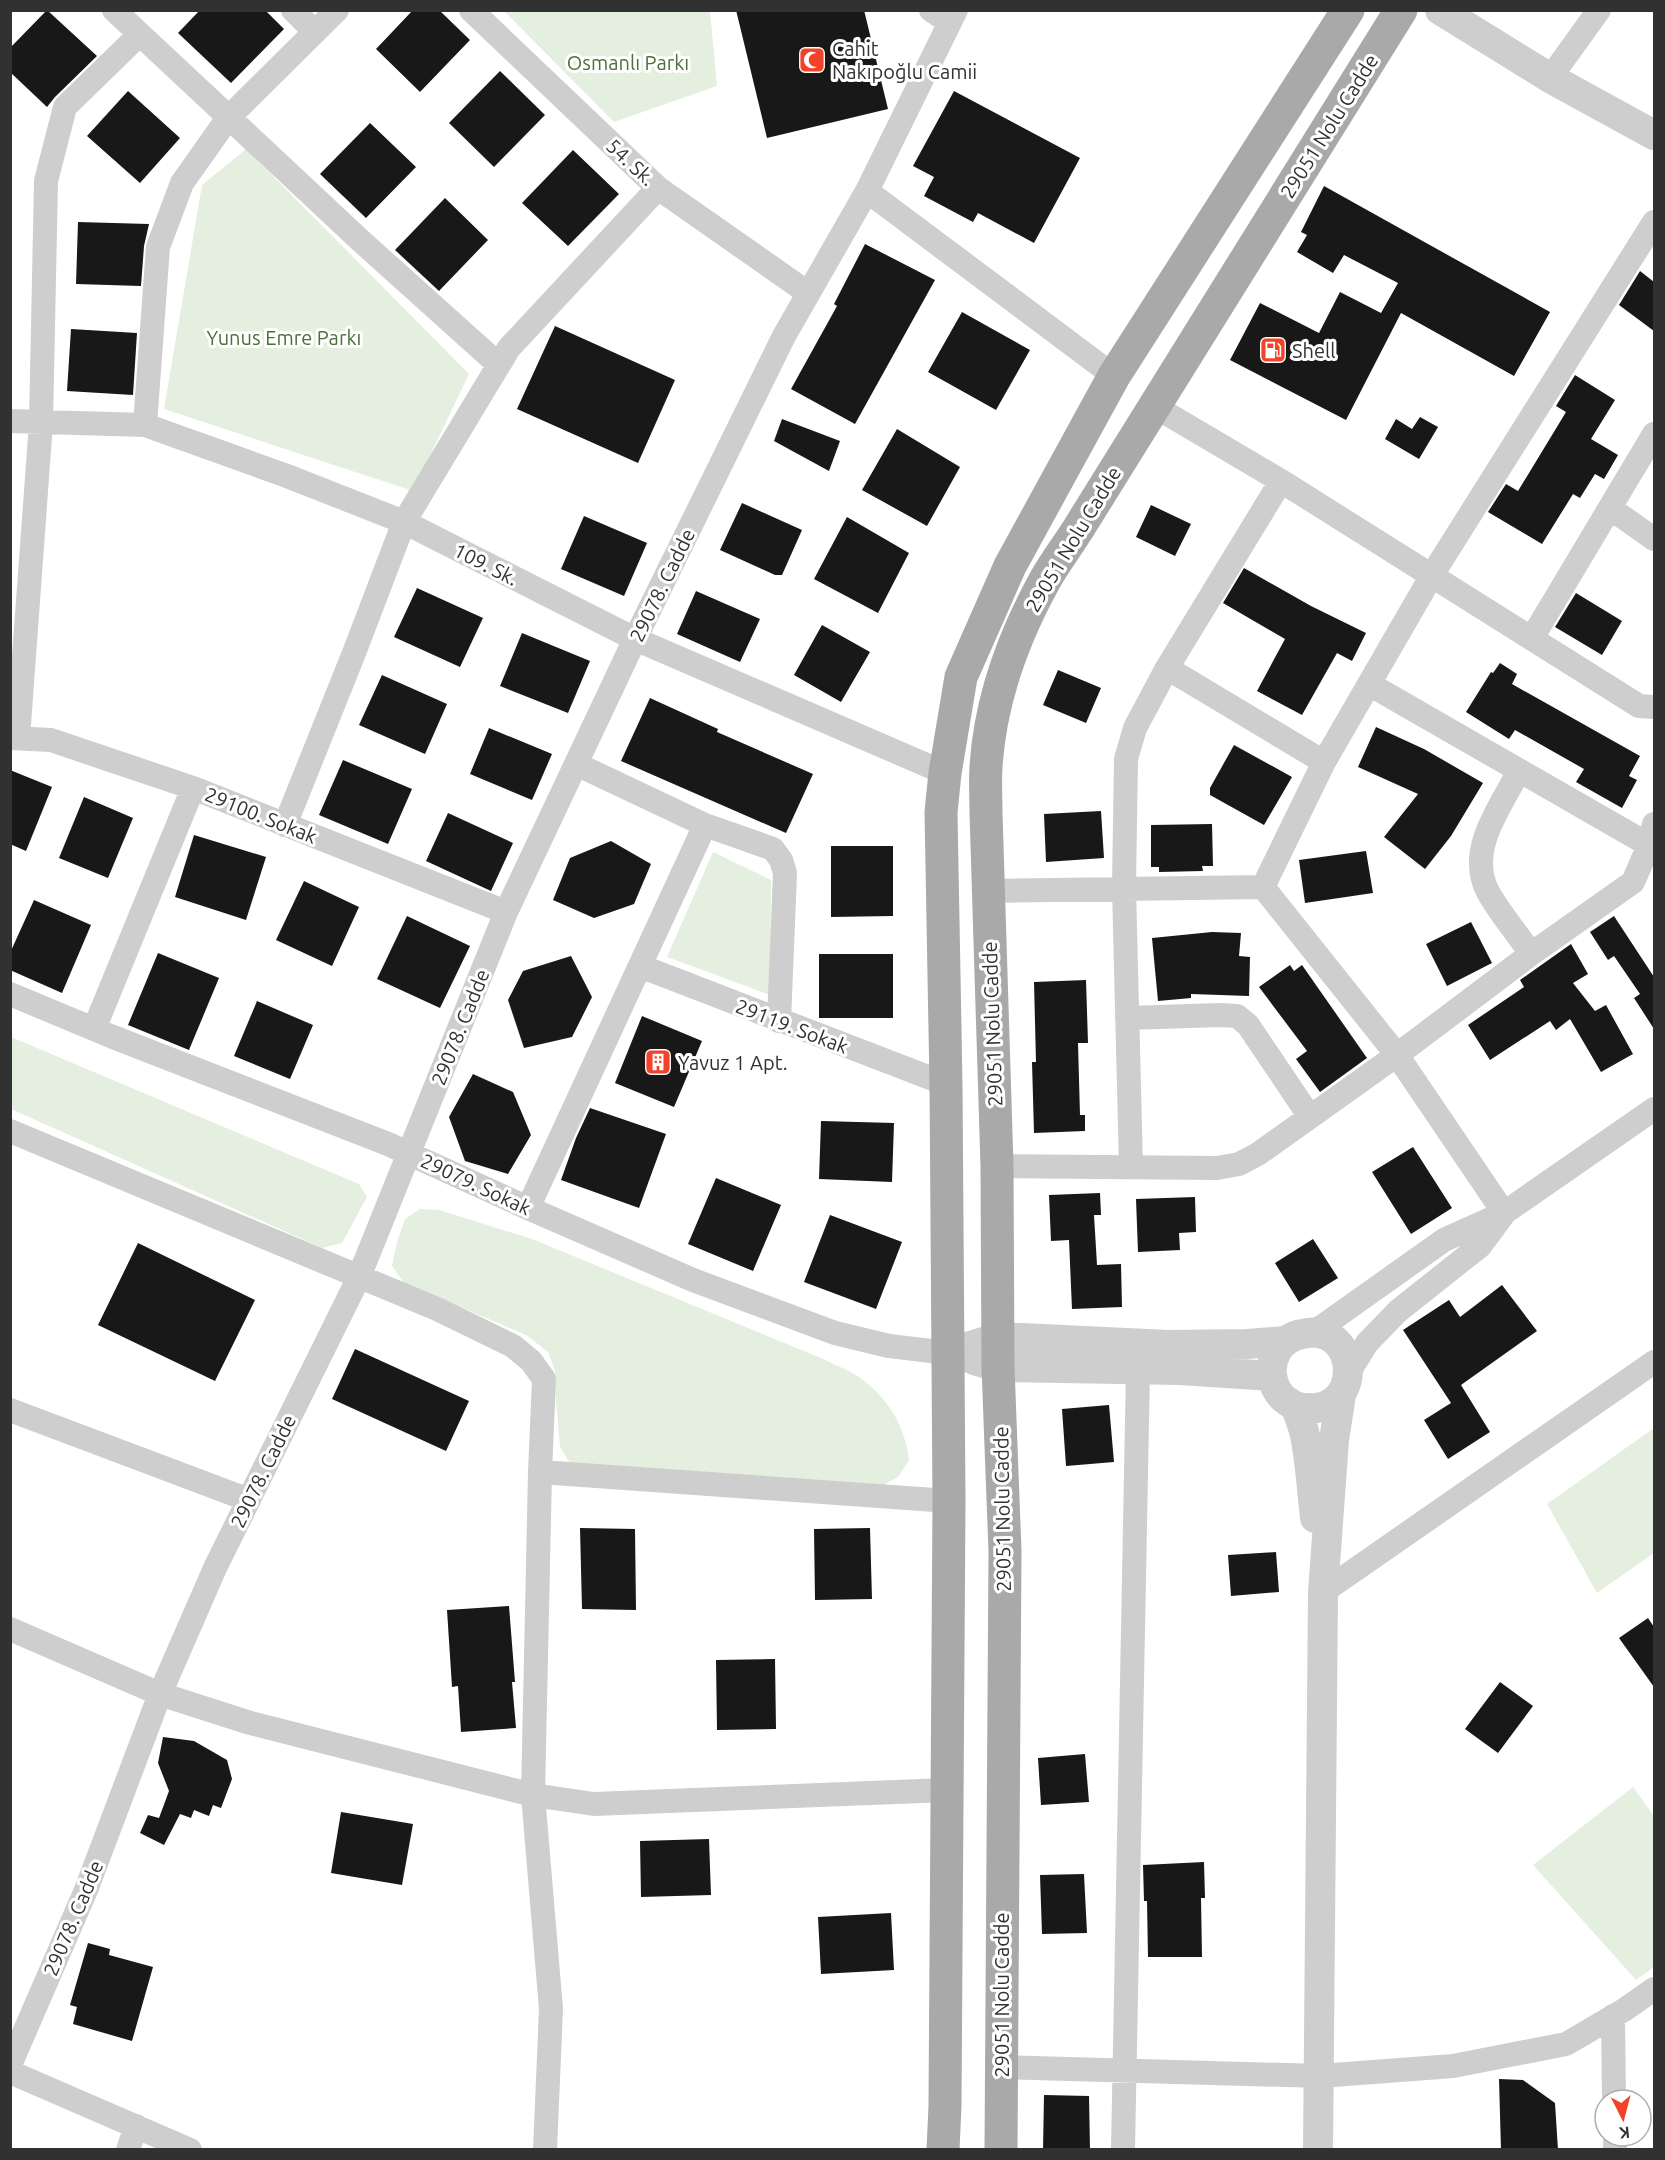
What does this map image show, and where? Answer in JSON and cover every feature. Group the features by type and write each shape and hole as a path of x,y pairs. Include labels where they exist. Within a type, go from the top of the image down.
{"main road":[{"name":"29051 Nolu Cadde","path":"943,2150 949,1501 946,1084 941,812 961,677 1010,566 1114,376 1348,10"},
{"name":"29051 Nolu Cadde","path":"1001,2150 1005,1551 998,1352 997,1167 986,766 995,706 1004,672 1020,631 1046,579 1401,10"}],"street":[{"path":"114,10 228,118 499,365"},
{"path":"293,10 315,32"},
{"path":"145,425 158,247 182,183 228,118 337,10"},
{"name":"54. Sk.","path":"471,10 658,188 808,293"},
{"path":"1440,10 1550,78 1654,135"},
{"path":"1550,78 1599,10"},
{"name":"29078. Cadde","path":"10,2065 86,1890 160,1694 215,1568 359,1277 506,912 635,639 784,336 867,191 946,14"},
{"path":"14,738 41,423 46,181 65,107 139,34"},
{"path":"285,825 404,522 509,348 658,188"},
{"path":"867,191 1114,376"},
{"path":"1263,887 1324,762 1432,575 1654,222"},
{"path":"1154,406 1281,481 1639,705 1654,707"},
{"name":"109. Sk.","path":"10,421 145,425 287,476 404,522 635,639 945,773"},
{"path":"1532,638 1654,434"},
{"path":"1131,1167 1124,888 1126,759 1135,728 1167,668 1281,481"},
{"path":"1610,508 1654,539"},
{"path":"1167,668 1324,762"},
{"path":"997,1167 1217,1168 1239,1164 1258,1154 1397,1055 1531,954 1633,882 1652,835 1519,771 1369,684"},
{"name":"29100. Sokak","path":"14,738 51,740 193,788 506,912"},
{"path":"576,764 705,825 773,849 781,860 785,873 779,1021"},
{"path":"1519,771 1487,833 1480,857 1481,873 1487,890 1531,954"},
{"path":"94,1029 193,788"},
{"path":"528,1208 705,825"},
{"path":"988,891 1263,887"},
{"path":"1263,887 1397,1055 1504,1214"},
{"name":"29119. Sokak","path":"640,966 946,1084"},
{"name":"29079. Sokak","path":"10,994 409,1154 693,1280 835,1333 889,1346 948,1353"},
{"path":"1127,1018 1221,1015 1237,1017 1248,1025 1310,1117"},
{"path":"1323,1592 1304,1431 1294,1406 1280,1393 1272,1376 1272,1363 1277,1352 1444,1240 1504,1214 1654,1109"},
{"path":"10,1131 436,1309 513,1346 531,1360 544,1380 533,1795 551,2009 545,2150"},
{"path":"1294,1406 1306,1409 1319,1408 1331,1403 1367,1343 1398,1311 1480,1246 1504,1214"},
{"path":"948,1353 1247,1344 1321,1334 1333,1339 1348,1359 1334,1440 1323,1592 1318,2150"},
{"path":"998,1352 1138,1369 1272,1376"},
{"path":"1323,1592 1654,1362"},
{"path":"1123,2150 1138,1369"},
{"path":"12,1413 249,1500"},
{"path":"540,1472 949,1501"},
{"path":"10,1629 160,1694 247,1722 533,1795 594,1804 948,1790"},
{"path":"1001,2067 1320,2076 1453,2066 1566,2044 1654,1989"},
{"path":"1613,2016 1614,2088"},
{"path":"10,2072 190,2150"},
{"path":"128,2150 136,2126"}],"green space":[{"name":"Osmanlı Parkı","path":"504,11 710,11 717,86 614,122"},
{"name":"Yunus Emre Parkı","path":"246,149 469,374 413,491 164,409 202,185"},
{"path":"713,852 771,880 770,995 667,957"},
{"path":"11,1037 359,1184 367,1197 342,1243 322,1248 11,1109"},
{"path":"420,1209 439,1210 532,1239 849,1371 873,1388 895,1416 904,1437 909,1460 898,1477 881,1486 573,1468 560,1447 555,1371 548,1352 526,1335 404,1283 392,1266 405,1219"},
{"path":"1654,1428 1654,1553 1597,1593 1547,1504"},
{"path":"1633,1787 1654,1816 1654,1967 1636,1980 1533,1865"}],"building":[{"path":"47,10 97,56 47,107 10,72 10,48"},
{"path":"200,10 265,10 284,29 231,83 178,33"},
{"path":"413,10 439,10 470,40 420,92 376,49"},
{"name":"Cahit Nakıpoğlu Camii","path":"736,10 864,10 888,109 767,138"},
{"path":"500,71 545,115 494,167 449,123"},
{"path":"128,91 180,138 140,183 87,136"},
{"path":"954,91 1080,158 1034,243 978,213 973,222 924,196 934,177 913,166"},
{"path":"370,123 416,167 366,218 320,174"},
{"path":"573,150 619,194 568,246 522,203"},
{"path":"1324,186 1550,312 1514,376 1401,313 1346,420 1230,360 1260,303 1319,333 1340,292 1381,313 1398,283 1344,255 1333,273 1297,252 1307,235 1301,232"},
{"path":"445,198 488,240 439,291 395,250"},
{"path":"78,222 149,224 144,246 141,286 76,284"},
{"path":"865,244 935,280 855,424 791,389 837,306 834,304"},
{"path":"1640,271 1654,282 1654,331 1619,305"},
{"path":"962,312 1030,350 996,410 928,372"},
{"path":"555,326 675,380 638,463 517,409"},
{"path":"71,329 137,333 133,395 67,391"},
{"path":"1575,375 1615,400 1591,439 1618,455 1604,479 1595,474 1580,498 1573,494 1542,544 1488,512 1506,484 1518,491 1566,412 1556,406"},
{"path":"1420,417 1438,427 1419,459 1385,439 1396,419 1412,429"},
{"path":"782,419 840,441 829,471 774,441"},
{"path":"897,429 960,467 927,526 862,490"},
{"path":"742,503 802,530 782,575 775,575 720,550"},
{"path":"1151,505 1191,524 1175,556 1136,537"},
{"path":"584,516 647,543 624,596 561,569"},
{"path":"847,517 909,553 878,613 814,579"},
{"path":"1244,568 1311,606 1366,633 1352,661 1337,653 1302,715 1257,691 1285,639 1223,603"},
{"path":"417,588 483,618 460,667 394,637"},
{"path":"696,591 760,619 740,662 677,634"},
{"path":"1576,593 1622,621 1602,655 1555,627"},
{"path":"822,625 870,652 841,702 794,675"},
{"path":"522,633 590,661 568,713 500,686"},
{"path":"1500,663 1517,674 1512,684 1640,756 1629,776 1637,780 1622,808 1576,782 1584,769 1515,730 1509,739 1466,712 1491,672 1493,673"},
{"path":"1058,670 1101,688 1086,723 1043,705"},
{"path":"382,675 447,704 425,754 359,725"},
{"path":"650,698 718,729 717,732 813,774 786,833 621,761"},
{"path":"1376,727 1424,749 1483,783 1451,836 1425,869 1384,837 1418,794 1358,767"},
{"path":"489,728 552,754 532,800 470,774"},
{"path":"1234,745 1292,777 1264,825 1210,795 1210,788"},
{"path":"343,760 412,789 388,844 319,815"},
{"path":"10,770 52,787 26,851 10,844"},
{"path":"84,797 133,818 108,878 59,858"},
{"path":"1101,811 1104,858 1046,862 1044,814"},
{"path":"448,813 513,843 491,891 426,861"},
{"path":"1212,824 1213,866 1202,866 1203,871 1159,872 1159,867 1151,867 1151,825"},
{"path":"194,835 266,857 246,920 175,897"},
{"path":"611,841 651,864 634,904 594,918 553,900 570,858"},
{"path":"831,846 893,846 893,916 831,917"},
{"path":"1366,851 1373,893 1305,903 1299,860"},
{"path":"304,881 359,907 332,966 276,940"},
{"path":"34,900 91,925 62,993 10,970 10,953"},
{"path":"407,916 470,946 440,1008 377,979"},
{"path":"1614,916 1654,977 1654,1029 1634,998 1640,994 1614,956 1608,960 1590,932"},
{"path":"1471,922 1492,963 1447,986 1426,944"},
{"path":"1212,932 1241,933 1239,956 1250,957 1249,996 1191,994 1191,998 1158,1001 1152,938"},
{"path":"1571,944 1588,974 1573,983 1595,1011 1606,1005 1633,1054 1601,1072 1570,1019 1556,1030 1550,1021 1490,1060 1468,1025 1524,987 1520,980"},
{"path":"158,953 219,978 189,1050 128,1025"},
{"path":"819,954 893,954 893,1018 819,1018"},
{"path":"571,956 592,997 572,1037 524,1048 508,1000 523,971"},
{"path":"1290,965 1294,971 1302,965 1367,1058 1320,1092 1296,1059 1307,1051 1259,987"},
{"path":"1086,980 1088,1043 1078,1043 1080,1115 1085,1115 1085,1131 1034,1133 1032,1062 1036,1062 1034,982"},
{"path":"257,1001 313,1025 290,1079 234,1056"},
{"name":"Yavuz 1 Apt.","path":"642,1016 702,1041 674,1107 615,1083"},
{"path":"473,1074 513,1092 531,1135 508,1174 465,1161 449,1117"},
{"path":"590,1108 666,1134 639,1208 561,1180"},
{"path":"821,1121 894,1123 892,1182 819,1179"},
{"path":"1413,1147 1452,1208 1411,1234 1372,1172"},
{"path":"716,1178 781,1205 753,1271 688,1244"},
{"path":"1100,1193 1101,1215 1094,1215 1097,1265 1121,1264 1122,1307 1072,1309 1069,1240 1051,1241 1049,1195"},
{"path":"1195,1197 1196,1232 1179,1233 1180,1250 1138,1252 1136,1199"},
{"path":"830,1215 902,1242 876,1309 804,1282"},
{"path":"1313,1239 1338,1278 1299,1302 1275,1263"},
{"path":"138,1243 255,1300 215,1381 98,1325"},
{"path":"1502,1285 1537,1331 1461,1385 1490,1432 1448,1459 1424,1420 1451,1403 1403,1330 1449,1300 1460,1317"},
{"path":"355,1349 469,1401 446,1451 332,1399"},
{"path":"1109,1405 1114,1462 1066,1466 1062,1409"},
{"path":"580,1528 635,1529 636,1610 582,1609"},
{"path":"870,1528 872,1599 815,1600 814,1529"},
{"path":"1276,1552 1279,1592 1231,1596 1228,1555"},
{"path":"509,1606 516,1728 461,1732 458,1686 452,1687 447,1610"},
{"path":"1648,1618 1654,1627 1654,1687 1619,1638"},
{"path":"775,1659 776,1729 717,1730 716,1660"},
{"path":"1500,1682 1533,1706 1498,1753 1465,1729"},
{"path":"163,1737 194,1741 227,1760 232,1779 221,1808 213,1805 209,1816 194,1810 191,1818 180,1814 164,1845 140,1833 148,1815 159,1818 169,1791 158,1763"},
{"path":"1085,1754 1089,1802 1041,1805 1038,1758"},
{"path":"341,1812 413,1824 402,1885 331,1873"},
{"path":"709,1839 711,1895 641,1897 640,1841"},
{"path":"1204,1862 1205,1898 1201,1898 1202,1957 1148,1957 1147,1901 1144,1901 1143,1865"},
{"path":"1084,1874 1087,1933 1042,1934 1040,1875"},
{"path":"891,1913 894,1970 821,1974 818,1917"},
{"path":"88,1943 110,1949 109,1955 153,1967 132,2041 73,2024 77,2007 70,2005"},
{"path":"1499,2079 1523,2080 1555,2103 1558,2150 1501,2150"},
{"path":"1044,2095 1089,2096 1090,2150 1043,2150"}],"place":[{"name":"Cahit Nakıpoğlu Camii","path":"812,60"},
{"name":"Shell","path":"1273,350"},
{"name":"Yavuz 1 Apt.","path":"658,1062"}]}
